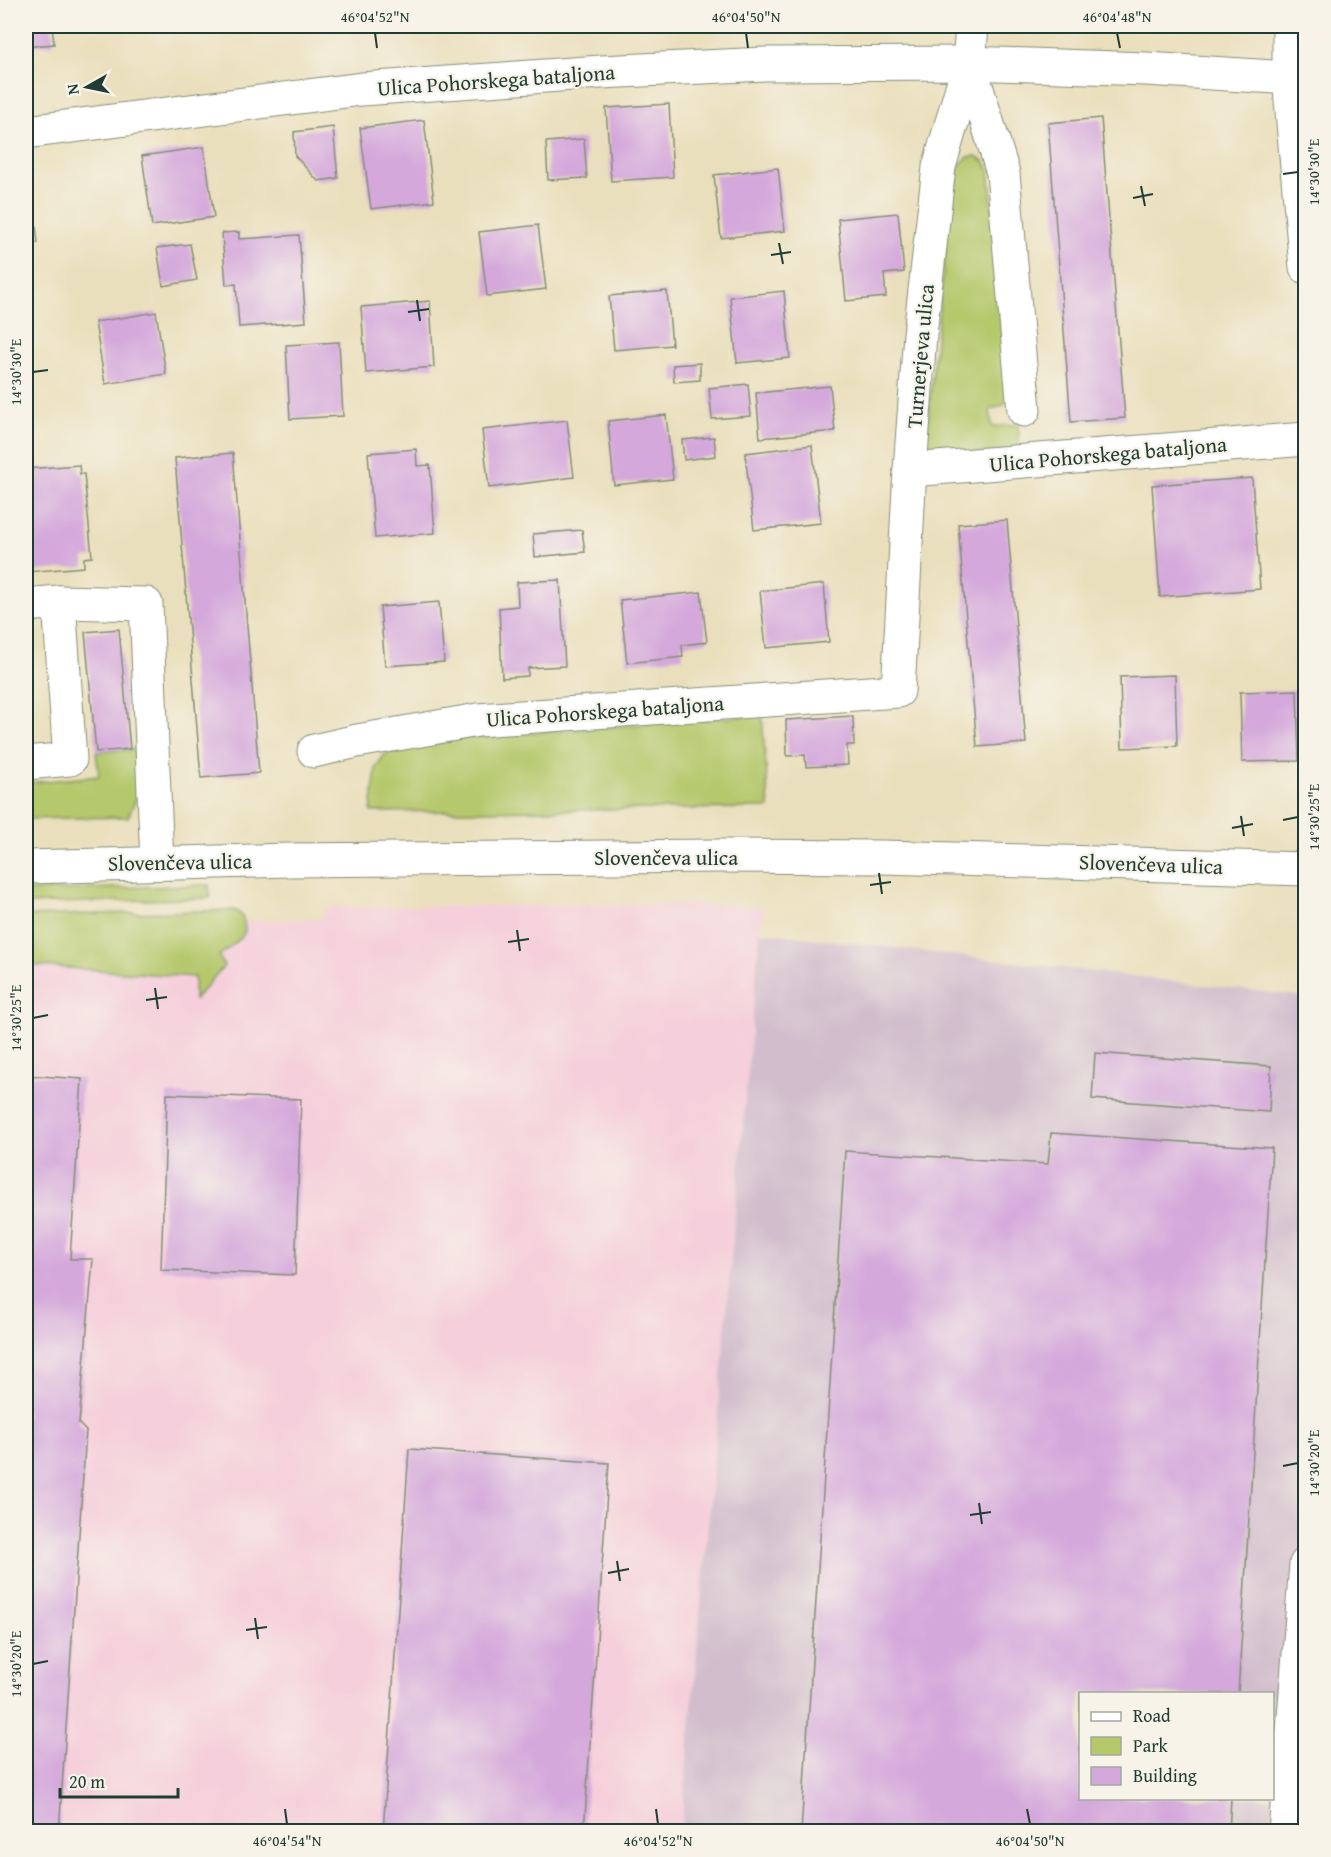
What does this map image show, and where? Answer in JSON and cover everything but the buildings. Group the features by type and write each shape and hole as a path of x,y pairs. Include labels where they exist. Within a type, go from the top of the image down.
{"street":[{"name":"Turnerjeva ulica","path":"898,691 920,334 939,167 969,63 972,26"},
{"path":"1289,26 1297,78 1305,267"},
{"name":"Ulica Pohorskega bataljona","path":"26,132 362,89 602,72 765,64 969,63 1146,69 1297,78"},
{"path":"969,63 1003,173 1024,410"},
{"name":"Ulica Pohorskega bataljona","path":"910,470 1305,439"},
{"path":"26,763 70,759 59,602"},
{"path":"26,605 59,602 146,604 157,862"},
{"name":"Ulica Pohorskega bataljona","path":"314,751 357,741 478,720 898,691"},
{"name":"Slovenčeva ulica","path":"26,867 157,862 706,856 871,857 1305,869"},
{"path":"1285,1832 1305,1564"}],"shaded area":[{"path":"698,904 764,908 760,932 681,1831 26,1831 26,965 194,977 195,999 218,956 241,938 245,931 244,921 319,919 328,907"},
{"path":"760,932 1305,997 1305,1831 681,1832"}],"green space":[{"path":"976,156 984,161 989,169 1009,396 1002,406 990,409 992,427 1018,424 1020,451 933,455 926,440 953,171 968,157"},
{"path":"762,715 769,808 371,812 376,767 385,754 398,748 468,738"},
{"path":"136,749 138,794 128,817 26,819 26,783 99,776 96,752"},
{"path":"209,885 210,898 26,904 26,891"},
{"path":"234,910 242,916 245,931 241,938 219,956 224,966 194,1000 194,977 26,965 26,916"}]}
